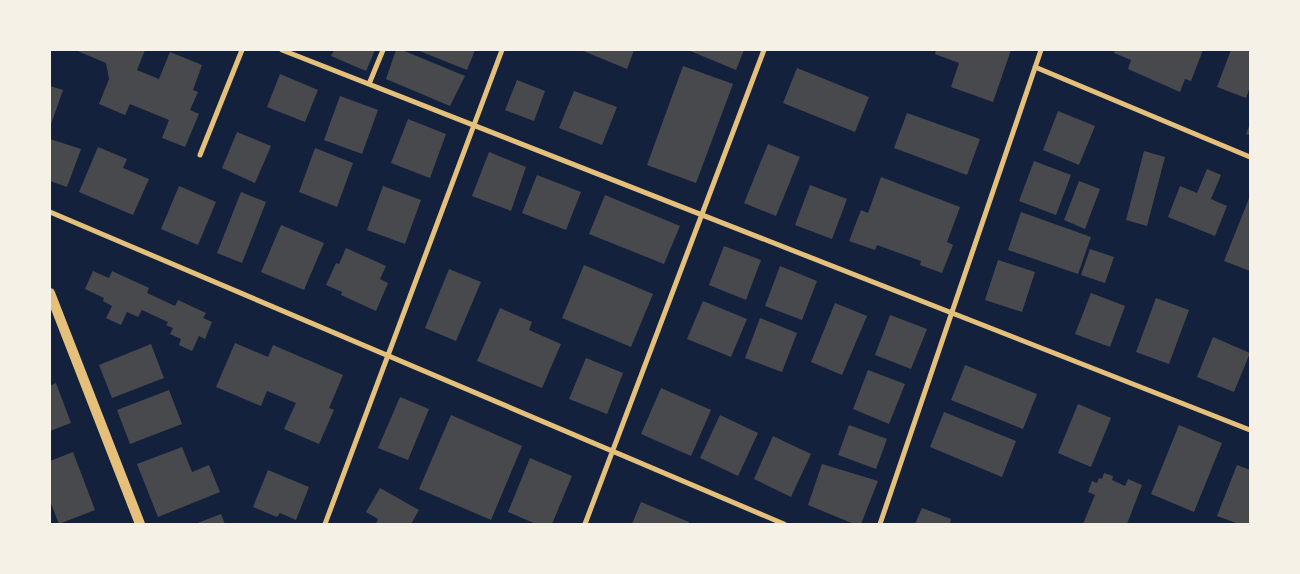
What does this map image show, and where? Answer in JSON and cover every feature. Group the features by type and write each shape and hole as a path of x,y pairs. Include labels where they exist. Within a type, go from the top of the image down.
{"main road":[{"path":"50,294 140,524"}],"street":[{"path":"200,155 242,50"},
{"path":"282,50 1250,430"},
{"path":"369,84 383,50"},
{"path":"325,524 502,50"},
{"path":"585,524 764,50"},
{"path":"880,524 1041,50"},
{"path":"1035,67 1250,157"},
{"path":"50,212 784,524"}],"building":[{"path":"75,50 145,50 137,70 159,79 170,52 202,65 193,90 198,92 190,110 199,114 185,147 162,138 169,120 130,104 125,115 99,104 109,79 106,63"},
{"path":"334,50 375,50 366,71 331,56"},
{"path":"396,50 402,50 465,76 450,106 386,79"},
{"path":"417,50 475,50 467,70"},
{"path":"581,50 634,50 627,69"},
{"path":"688,50 744,50 736,70"},
{"path":"936,50 1011,50 993,102 951,87 959,63 935,54"},
{"path":"1115,50 1203,50 1191,81 1185,79 1180,92 1128,69 1131,60 1114,53"},
{"path":"1231,50 1250,50 1250,87 1246,98 1217,87"},
{"path":"683,66 733,84 696,183 647,165"},
{"path":"797,68 869,97 855,132 783,103"},
{"path":"280,74 318,90 305,122 267,107"},
{"path":"517,80 545,91 534,121 505,110"},
{"path":"50,86 63,90 50,127"},
{"path":"574,91 617,107 602,145 559,128"},
{"path":"340,96 378,110 362,154 324,140"},
{"path":"1058,111 1095,126 1079,165 1043,150"},
{"path":"907,113 980,139 967,175 894,148"},
{"path":"408,119 446,134 430,178 391,163"},
{"path":"1250,124 1250,135 1246,134"},
{"path":"237,132 271,146 255,183 222,168"},
{"path":"50,139 81,149 67,187 50,181"},
{"path":"768,144 800,157 776,216 744,203"},
{"path":"98,147 127,159 123,168 149,179 133,215 79,192"},
{"path":"315,148 353,163 337,207 299,192"},
{"path":"1144,151 1165,157 1147,226 1126,220"},
{"path":"489,152 526,167 511,211 472,196"},
{"path":"1034,161 1071,175 1056,215 1019,201"},
{"path":"1207,169 1221,175 1211,199 1227,206 1215,236 1168,217 1180,186 1197,193"},
{"path":"537,175 581,192 566,230 522,213"},
{"path":"881,177 960,207 947,242 953,245 942,273 920,265 921,261 877,245 875,250 849,241 861,210 868,213"},
{"path":"1079,181 1100,189 1085,229 1064,220"},
{"path":"810,185 847,199 832,239 795,225"},
{"path":"179,186 216,202 198,245 161,229"},
{"path":"383,186 421,200 405,244 367,230"},
{"path":"241,192 266,202 242,263 217,253"},
{"path":"605,195 680,226 664,264 589,234"},
{"path":"1250,196 1250,271 1224,261"},
{"path":"1021,212 1091,237 1078,274 1008,250"},
{"path":"281,225 324,243 304,290 261,272"},
{"path":"724,246 761,260 746,300 709,285"},
{"path":"346,248 386,266 380,279 388,283 376,311 341,295 342,292 326,285 336,263 339,264"},
{"path":"1090,249 1114,257 1105,283 1081,275"},
{"path":"998,260 1035,272 1022,312 985,300"},
{"path":"584,265 653,294 631,347 562,318"},
{"path":"780,266 817,281 802,320 765,306"},
{"path":"449,269 481,282 456,341 425,328"},
{"path":"93,271 109,278 112,271 149,288 147,293 175,306 178,300 206,313 203,318 212,322 205,339 199,336 192,351 179,345 181,339 170,334 173,328 166,325 168,322 142,310 138,317 127,312 121,325 106,318 112,306 103,301 104,298 85,289"},
{"path":"1091,293 1125,306 1110,347 1075,334"},
{"path":"1156,298 1189,310 1169,364 1136,352"},
{"path":"703,301 747,319 731,357 687,339"},
{"path":"835,303 867,316 842,375 811,362"},
{"path":"500,308 532,322 529,330 561,344 542,388 477,361"},
{"path":"890,315 927,329 911,369 875,355"},
{"path":"760,318 797,333 782,372 745,358"},
{"path":"1213,337 1250,353 1234,392 1197,377"},
{"path":"235,343 268,357 273,345 343,375 329,408 334,410 319,444 284,429 296,403 267,391 261,406 216,387"},
{"path":"151,344 164,378 112,398 99,365"},
{"path":"586,358 623,373 607,414 569,399"},
{"path":"965,365 1037,394 1023,429 951,400"},
{"path":"868,370 905,384 889,424 853,409"},
{"path":"56,383 71,423 50,431 50,386"},
{"path":"661,388 711,410 691,456 641,434"},
{"path":"169,390 182,424 130,444 117,410"},
{"path":"400,397 429,409 408,460 378,448"},
{"path":"1078,404 1111,418 1091,467 1058,453"},
{"path":"944,412 1016,441 1002,477 930,447"},
{"path":"451,415 522,446 491,520 419,489"},
{"path":"720,415 758,433 738,476 700,458"},
{"path":"849,425 887,439 876,469 838,455"},
{"path":"1179,425 1222,443 1194,512 1151,494"},
{"path":"773,436 811,454 791,497 754,479"},
{"path":"182,447 192,472 209,465 220,492 158,517 137,464"},
{"path":"73,452 95,510 59,524 50,501 50,461"},
{"path":"530,458 572,476 552,524 536,524 508,512"},
{"path":"822,464 878,481 861,524 854,524 808,505"},
{"path":"1237,465 1250,470 1250,524 1239,524 1217,516"},
{"path":"268,470 309,487 296,520 280,513 277,517 253,507"},
{"path":"1104,473 1113,476 1112,480 1125,486 1128,479 1142,485 1127,524 1083,524 1095,495 1088,492 1092,481 1097,483 1099,478 1102,479"},
{"path":"380,488 419,510 411,524 376,524 378,519 366,512"},
{"path":"641,502 689,522 688,524 632,524"},
{"path":"922,508 951,519 950,524 915,524"},
{"path":"221,514 225,524 195,524"}]}
